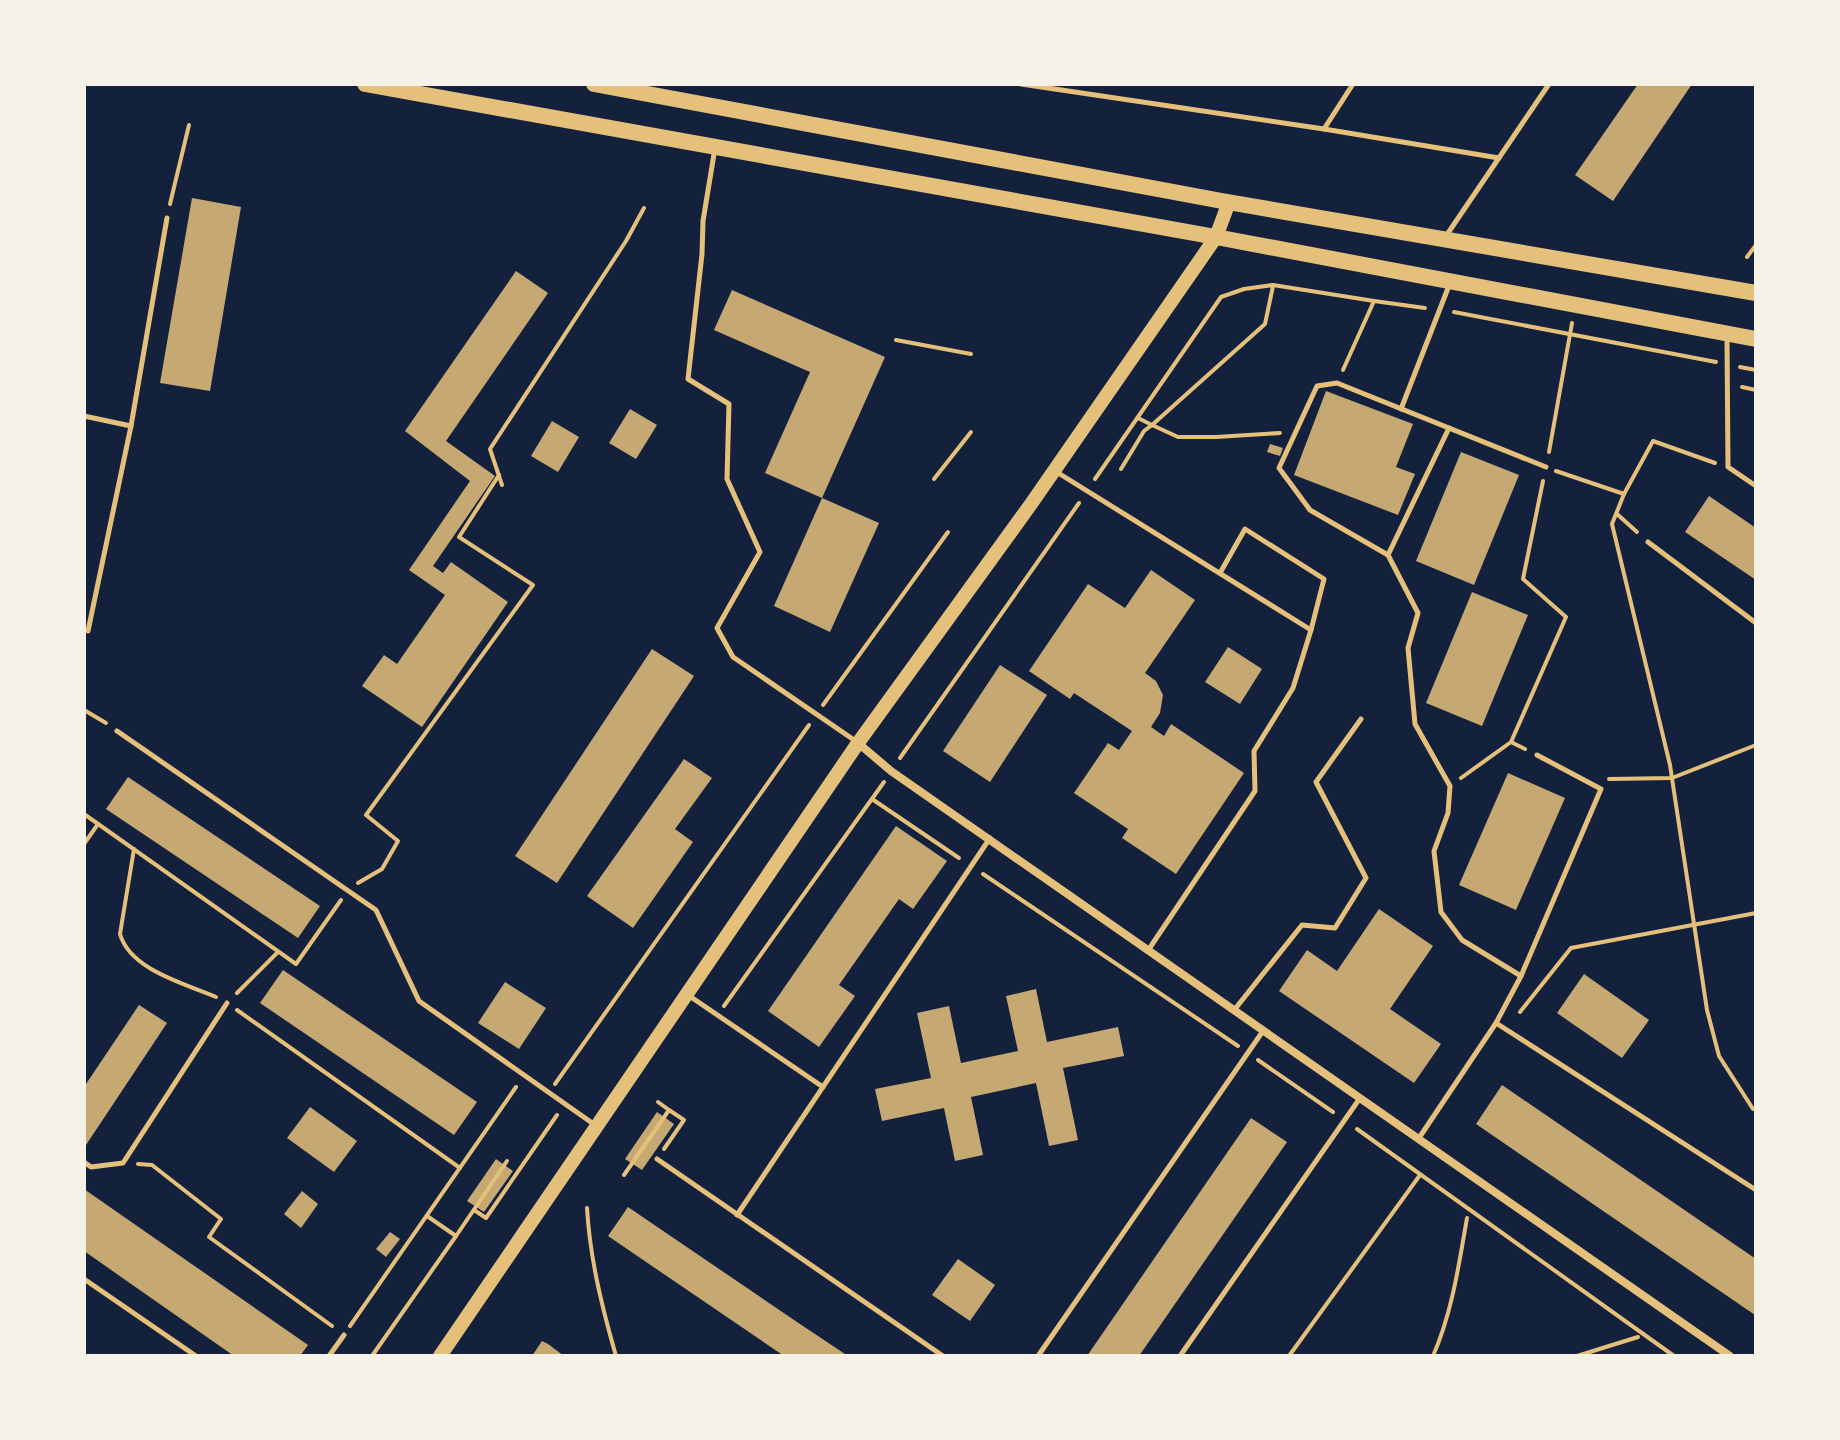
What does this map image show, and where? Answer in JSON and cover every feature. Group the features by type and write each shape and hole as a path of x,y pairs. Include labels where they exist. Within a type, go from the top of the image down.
{"main road":[{"path":"365,84 1216,237 1756,339"},
{"path":"594,84 1229,202 1756,293"}],"street":[{"path":"440,1356 858,743 1216,237 1229,202"},
{"path":"858,743 891,771 1730,1356"}],"lane":[{"path":"1021,84 1499,158"},
{"path":"1324,129 1353,84"},
{"path":"1443,240 1549,84"},
{"path":"715,147 703,221 688,379 729,404 727,479 760,552 717,628 733,657 858,743"},
{"path":"88,631 131,426 167,218"},
{"path":"1401,409 1451,282"},
{"path":"1727,334 1728,467 1756,486"},
{"path":"1521,976 1462,940 1441,912 1434,851 1448,813 1450,786 1415,724 1408,648 1418,613 1388,555 1310,510 1279,468 1317,386 1337,383 1546,467"},
{"path":"84,416 131,426"},
{"path":"1388,555 1449,428"},
{"path":"1054,470 1311,630"},
{"path":"1149,949 1255,791 1254,751 1293,688 1324,579 1245,529 1220,573"},
{"path":"1648,542 1756,623"},
{"path":"1235,1009 1302,925 1335,928 1366,878 1316,782 1361,719"},
{"path":"117,731 376,910 419,1001 598,1128"},
{"path":"1419,1138 1496,1023 1521,976 1601,789 1537,755"},
{"path":"737,1215 990,838"},
{"path":"688,995 823,1087"},
{"path":"84,1162 91,1167 123,1163 227,1003"},
{"path":"1496,1023 1756,1190"},
{"path":"1038,1356 1264,1030"},
{"path":"1180,1356 1361,1097"},
{"path":"657,1159 943,1356"},
{"path":"84,1279 196,1356"},
{"path":"329,1356 344,1335"}],"path":[{"path":"167,218 189,125"},
{"path":"502,485 490,449 626,241 644,208"},
{"path":"1749,257 1756,246"},
{"path":"717,1015 872,799 1221,297 1244,289 1273,285 1374,301"},
{"path":"1121,469 1144,431 1265,324 1273,285"},
{"path":"1450,786 1511,742 1566,617 1523,579 1574,305"},
{"path":"1570,335 1756,370"},
{"path":"896,340 971,354"},
{"path":"1138,418 1178,437 1290,432"},
{"path":"934,479 971,432"},
{"path":"1728,467 1653,441 1624,494 1612,524 1672,778 1707,1010 1719,1056 1753,1109"},
{"path":"1546,467 1624,494"},
{"path":"84,814 296,964 347,890 382,869 398,841 366,815 533,585 459,537 499,475"},
{"path":"1616,513 1648,542"},
{"path":"549,1092 948,532"},
{"path":"84,710 117,731"},
{"path":"1511,742 1537,755"},
{"path":"1587,782 1672,778 1756,745"},
{"path":"872,799 1248,1053 1674,1356"},
{"path":"84,844 98,824"},
{"path":"134,849 120,934 123,945 171,981 227,1003 460,1168"},
{"path":"1506,1029 1571,948 1756,913"},
{"path":"227,1003 278,952"},
{"path":"123,1163 152,1165 221,1219 209,1237 344,1335 525,1076"},
{"path":"657,1159 684,1120 658,1102"},
{"path":"474,1210 486,1218 565,1103"},
{"path":"624,1175 669,1110"},
{"path":"372,1356 507,1161"},
{"path":"1289,1356 1420,1175"},
{"path":"587,1208 597,1286 616,1356"},
{"path":"427,1216 456,1236"},
{"path":"1433,1356 1441,1339 1467,1218"},
{"path":"1577,1356 1638,1337"}],"building":[{"path":"1638,84 1692,84 1613,201 1575,175"},
{"path":"192,198 241,207 210,391 160,383"},
{"path":"516,271 548,293 446,441 495,476 433,566 443,573 451,562 508,602 422,727 362,686 384,655 397,664 445,595 409,570 470,481 405,431"},
{"path":"732,290 885,357 822,498 765,473 810,372 714,330"},
{"path":"1326,391 1413,424 1396,467 1415,474 1398,515 1294,475"},
{"path":"630,409 657,425 636,459 609,443"},
{"path":"552,421 579,437 558,472 531,456"},
{"path":"1270,444 1283,448 1280,456 1267,452"},
{"path":"1461,452 1519,475 1474,585 1416,561"},
{"path":"1709,496 1756,528 1756,580 1685,532"},
{"path":"822,498 879,523 830,632 774,606"},
{"path":"1151,570 1195,600 1145,673 1156,681 1163,695 1160,713 1151,727 1164,736 1171,724 1244,773 1176,874 1122,838 1128,829 1074,793 1108,743 1119,750 1132,731 1074,693 1070,699 1029,671 1088,584 1125,608"},
{"path":"1472,592 1528,615 1482,726 1426,703"},
{"path":"1228,647 1262,669 1240,704 1205,682"},
{"path":"652,649 694,676 557,883 515,856"},
{"path":"1000,665 1047,695 990,782 943,751"},
{"path":"684,759 712,778 675,829 693,842 633,928 587,896"},
{"path":"1508,773 1565,798 1516,910 1459,885"},
{"path":"128,777 320,906 298,938 106,809"},
{"path":"896,826 947,861 913,909 899,899 839,985 855,996 819,1047 768,1011"},
{"path":"1379,909 1433,946 1390,1009 1441,1044 1414,1083 1279,991 1307,950 1337,971"},
{"path":"283,970 477,1102 454,1135 260,1003"},
{"path":"1584,974 1649,1020 1622,1058 1557,1013"},
{"path":"505,982 546,1008 519,1049 478,1023"},
{"path":"1036,989 1047,1042 1118,1027 1124,1056 1063,1068 1078,1140 1049,1146 1036,1083 971,1097 983,1155 955,1161 944,1108 882,1121 875,1089 931,1078 917,1013 949,1006 961,1063 1018,1051 1006,996"},
{"path":"139,1005 167,1023 86,1145 84,1087"},
{"path":"1502,1085 1756,1259 1755,1315 1476,1124"},
{"path":"310,1107 357,1141 334,1172 287,1138"},
{"path":"657,1112 674,1124 642,1170 625,1159"},
{"path":"1251,1118 1287,1142 1139,1356 1087,1356"},
{"path":"496,1159 513,1171 484,1212 467,1201"},
{"path":"84,1189 308,1345 300,1356 234,1356 84,1251"},
{"path":"302,1191 318,1204 301,1228 284,1214"},
{"path":"628,1207 848,1356 784,1356 608,1236"},
{"path":"390,1232 400,1239 386,1257 376,1249"},
{"path":"958,1259 995,1285 970,1321 932,1295"},
{"path":"542,1341 548,1344 564,1356 532,1356"}]}
